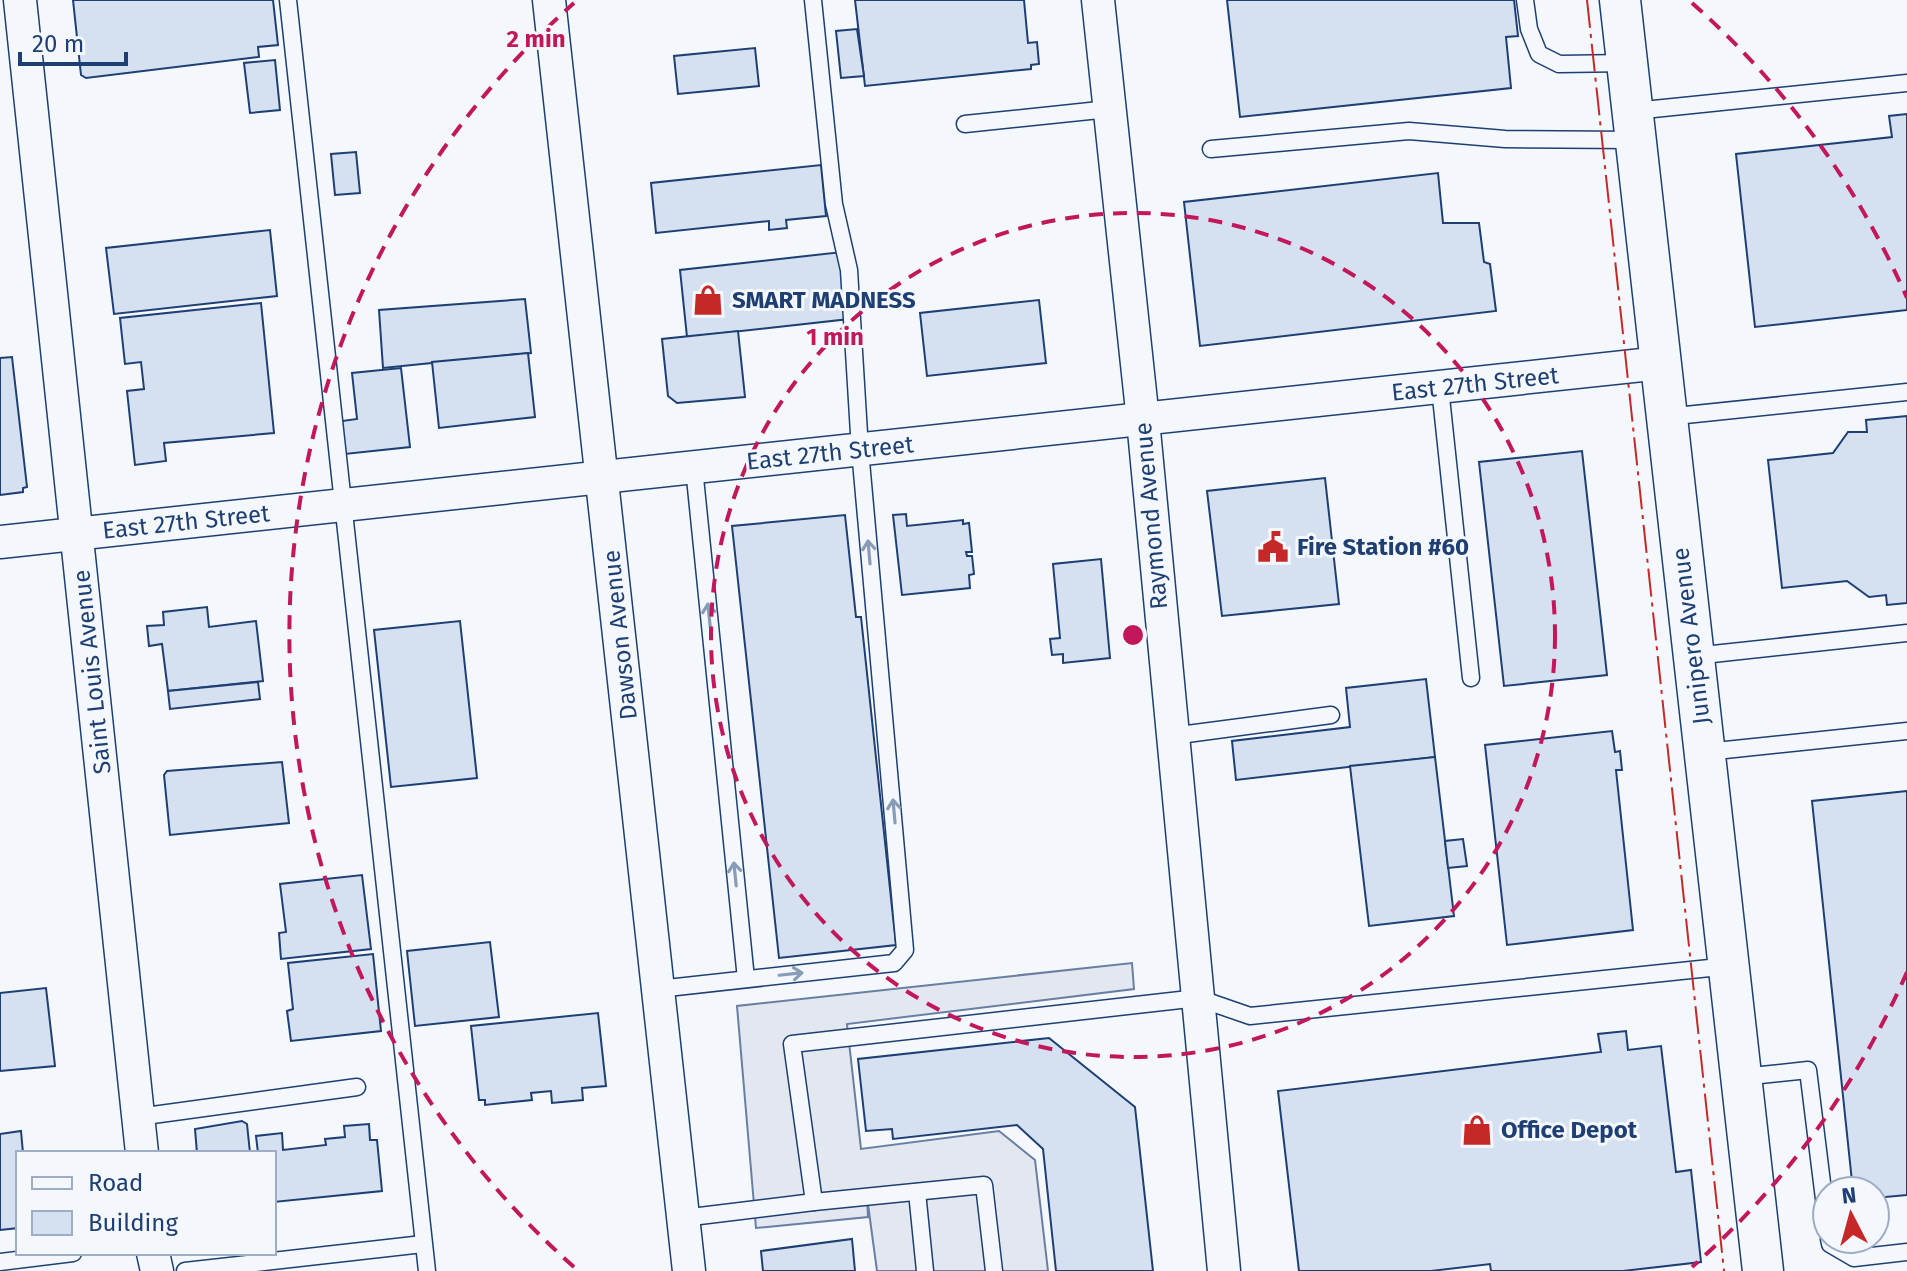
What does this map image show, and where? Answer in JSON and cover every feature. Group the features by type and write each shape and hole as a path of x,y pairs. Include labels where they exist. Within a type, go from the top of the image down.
{"street":[{"name":"Saint Louis Avenue","path":"20,0 142,1151"},
{"name":"Dawson Avenue","path":"549,0 689,1271"},
{"name":"Raymond Avenue","path":"1098,0 1143,420 1224,1271"},
{"name":"Junipero Avenue","path":"1620,0 1661,363 1664,418 1763,1271"},
{"name":"East 27th Street","path":"0,542 1661,363"}],"lane":[{"path":"288,0 345,505 393,989 427,1271"},
{"path":"658,989 894,963 905,950 860,450 849,270 834,204 813,0"},
{"path":"1525,0 1529,29 1539,54 1559,64 1627,63"},
{"path":"1211,149 1409,131 1505,139 1635,126 1907,83"},
{"path":"965,124 1109,109"},
{"path":"1440,388 1471,678"},
{"path":"1664,418 1907,392"},
{"path":"694,468 746,979"},
{"path":"1693,656 1907,633"},
{"path":"1172,736 1331,715"},
{"path":"1704,752 1907,731"},
{"path":"814,1202 792,1044 1198,998 1250,1016 1729,966"},
{"path":"1742,1077 1808,1070 1821,1175"},
{"path":"138,1117 357,1087"},
{"path":"683,1218 984,1185 994,1271"},
{"path":"917,1192 925,1271"},
{"path":"185,1271 270,1267 423,1244"},
{"path":"0,1262 57,1255"},
{"path":"1849,1255 1854,1258 1880,1255"}],"shaded area":[{"path":"1132,963 1134,989 847,1024 861,1149 999,1131 1035,1160 1048,1271 877,1271 867,1197 868,1217 756,1228 737,1006"}],"building":[{"path":"73,0 273,0 278,45 258,47 259,57 86,78 81,75"},
{"path":"855,0 1024,0 1028,43 1037,42 1039,64 1031,65 1031,69 865,86"},
{"path":"1227,0 1514,0 1518,36 1506,37 1511,88 1240,117"},
{"path":"857,29 864,76 841,78 836,31"},
{"path":"755,48 759,86 678,94 674,56"},
{"path":"275,60 280,110 250,113 244,63"},
{"path":"1907,114 1907,310 1755,327 1736,154 1892,137 1889,116"},
{"path":"356,152 360,193 335,195 331,154"},
{"path":"821,165 826,216 786,220 787,228 769,230 769,221 656,233 651,183"},
{"path":"1438,173 1443,223 1479,223 1484,262 1490,264 1496,311 1200,346 1184,202"},
{"path":"270,230 277,296 114,314 106,248"},
{"path":"842,252 849,319 687,337 680,270"},
{"path":"525,299 531,353 383,368 379,310"},
{"path":"1039,300 1046,363 927,376 920,313"},
{"path":"261,303 274,433 164,443 166,461 135,465 127,391 144,389 141,362 125,364 120,318"},
{"path":"738,331 745,397 677,403 668,396 662,339"},
{"path":"528,353 535,417 439,428 432,362"},
{"path":"12,357 27,487 23,488 23,492 0,495 0,358"},
{"path":"401,368 410,447 345,454 342,421 357,419 352,373"},
{"path":"1907,416 1907,603 1887,605 1886,595 1869,597 1847,581 1782,588 1768,460 1833,453 1848,432 1867,432 1866,420"},
{"path":"1582,451 1607,675 1504,686 1479,462"},
{"name":"Fire Station #60","path":"1325,478 1339,604 1222,616 1207,491"},
{"path":"906,514 907,526 963,520 963,524 969,523 972,552 966,552 967,556 972,556 974,574 969,575 970,588 902,595 893,515"},
{"path":"845,515 856,617 861,617 896,945 779,958 732,526"},
{"path":"1101,559 1110,658 1063,663 1063,654 1052,655 1050,639 1060,638 1053,564"},
{"path":"207,607 209,627 256,621 263,681 168,691 162,644 149,646 147,626 164,625 163,612"},
{"path":"460,621 477,778 391,787 374,630"},
{"path":"1426,679 1435,757 1236,780 1232,741 1350,727 1346,688"},
{"path":"258,682 260,699 170,709 168,691"},
{"path":"1612,731 1615,752 1620,751 1622,770 1616,770 1633,930 1507,945 1485,745"},
{"path":"1435,757 1454,916 1369,926 1350,766"},
{"path":"282,762 289,823 170,835 164,775 167,771"},
{"path":"1907,791 1907,1195 1891,1196 1891,1175 1851,1175 1812,801"},
{"path":"1463,839 1467,866 1448,868 1445,841"},
{"path":"362,875 371,949 281,959 279,933 286,932 280,884"},
{"path":"490,942 499,1017 415,1026 407,951"},
{"path":"373,954 381,1031 291,1041 287,1011 293,1009 288,963"},
{"path":"46,988 55,1066 0,1071 0,993"},
{"path":"598,1013 606,1086 582,1088 583,1100 552,1103 551,1091 531,1093 532,1100 485,1105 485,1100 479,1100 471,1026"},
{"name":"Office Depot","path":"1626,1031 1628,1050 1661,1046 1676,1172 1691,1170 1701,1262 1623,1271 1491,1271 1490,1264 1431,1271 1299,1271 1278,1091 1601,1052 1598,1034"},
{"path":"1049,1038 1135,1107 1153,1271 1056,1271 1043,1149 1017,1125 893,1139 892,1129 866,1131 858,1059"},
{"path":"242,1121 247,1124 250,1151 197,1151 195,1129"},
{"path":"369,1124 370,1140 377,1140 382,1191 276,1202 276,1151 258,1151 256,1136 282,1133 283,1150 326,1145 325,1139 345,1137 344,1126"},
{"path":"21,1131 23,1151 16,1151 16,1228 0,1230 0,1134"},
{"path":"852,1239 855,1271 763,1271 761,1251"}],"power":[{"path":"1587,0 1724,1271"}],"place":[{"name":"SMART MADNESS","path":"708,300"},
{"name":"Fire Station #60","path":"1273,547"},
{"name":"Office Depot","path":"1477,1130"}]}
